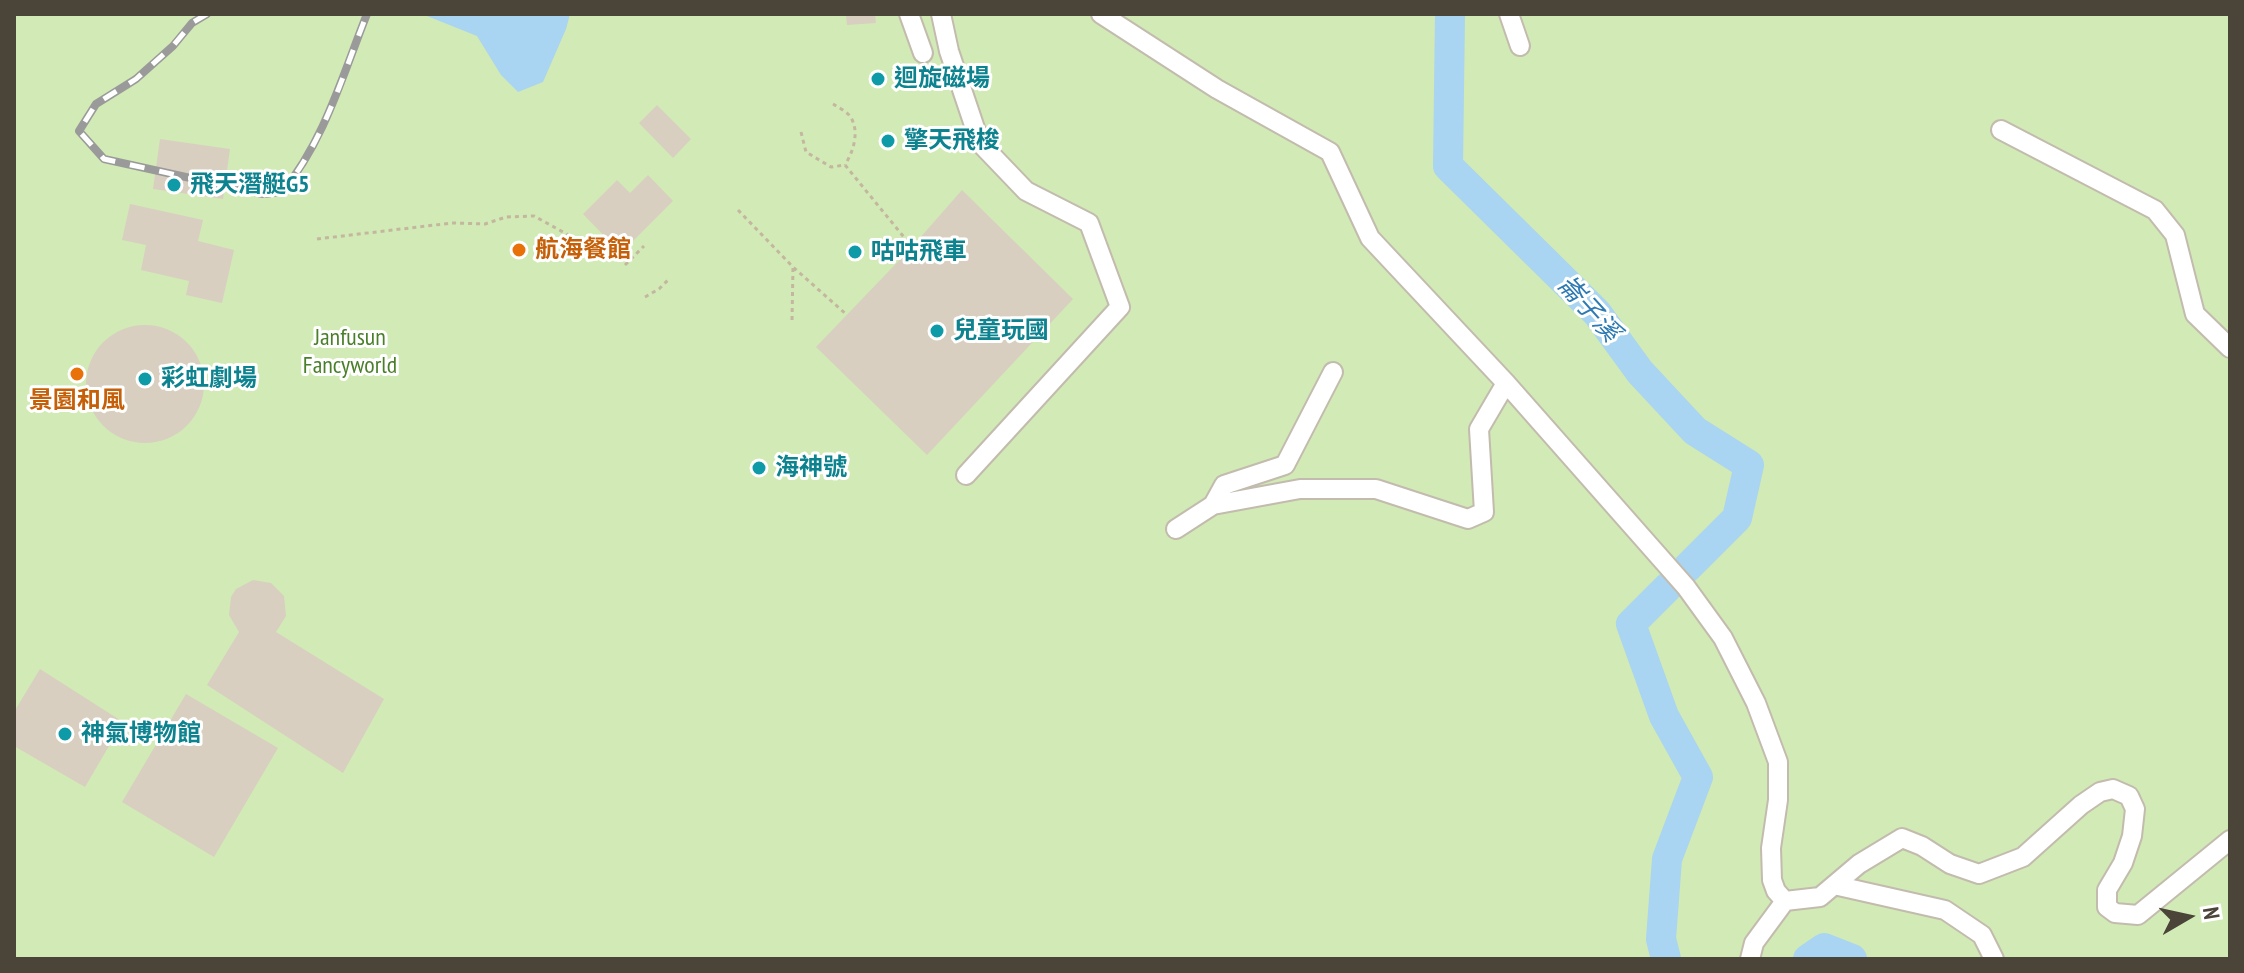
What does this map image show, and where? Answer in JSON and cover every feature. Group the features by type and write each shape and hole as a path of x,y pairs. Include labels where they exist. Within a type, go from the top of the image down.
{"street":[{"path":"909,14 923,53"},
{"path":"941,14 949,51 980,143 1026,191 1089,223 1120,307 966,475"},
{"path":"1101,14 1217,89 1330,152 1370,238 1506,383 1686,587 1723,638 1756,703 1778,762 1778,800 1771,864 1776,891 1785,901"},
{"path":"1509,14 1520,46"},
{"path":"2001,130 2155,210 2175,235 2195,314 2230,348"},
{"path":"1213,505 1224,485 1285,465 1333,372"},
{"path":"1176,529 1213,505 1300,489 1376,489 1468,519 1484,512 1479,429 1506,383"},
{"path":"1750,959 1754,943 1785,901 1820,897 1859,864 1902,838 1922,846 1950,864 1979,874 2023,857 2081,805 2100,792 2113,789 2129,796 2135,809 2127,850 2107,890 2107,907 2115,913 2138,915 2230,840"},
{"path":"1834,885 1945,910 1982,935 1994,959"}],"path":[{"path":"833,104 851,116 855,132 853,151 845,165"},
{"path":"801,132 806,152 831,167 845,165"},
{"path":"845,165 912,247"},
{"path":"738,210 793,267 847,315"},
{"path":"317,239 452,223 485,224 506,217 534,216 572,237"},
{"path":"625,265 644,246"},
{"path":"792,320 793,267"},
{"path":"645,297 670,278"}],"green space":[{"name":"Janfusun Fancyworld","path":"14,14 2230,14 2230,959 14,959"}],"water":[{"path":"422,14 570,14 543,82 518,92 501,75 477,36"}],"building":[{"path":"875,14 876,23 847,25 846,15"},
{"path":"657,105 691,139 673,158 639,123"},
{"path":"160,139 230,149 223,199 153,189"},
{"path":"648,175 673,201 621,253 583,214 617,180 630,193"},
{"name":"兒童玩國","path":"962,190 1073,299 927,455 816,347"},
{"path":"130,204 203,220 198,241 234,250 222,303 186,295 189,281 141,270 146,245 122,240"},
{"name":"彩虹劇場","path":"145,325 178,335 194,351 204,384 194,417 178,433 145,443 112,433 96,417 86,384 96,351 112,335"},
{"path":"253,580 271,583 284,596 286,616 276,632 384,699 343,773 207,685 239,632 229,615 231,597 236,589"},
{"name":"神氣博物館","path":"40,669 123,722 85,787 14,746 14,712"},
{"path":"186,694 278,748 214,857 122,802"}],"waterway":[{"name":"崙子溪","path":"1450,14 1448,166 1597,313 1640,372 1695,431 1749,465 1737,518 1687,568"},
{"name":"崙子溪","path":"1666,959 1661,939 1667,859 1698,777 1664,716 1631,624 1668,587"},
{"name":"崙子溪","path":"1808,959 1824,948 1852,959"}],"railway":[{"path":"207,14 192,23 173,46 136,79 96,104 79,131 104,159 263,194 282,192 310,152 367,14"}],"place":[{"name":"迴旋磁場","path":"878,79"},
{"name":"擎天飛梭","path":"888,141"},
{"name":"飛天潛艇G5","path":"174,185"},
{"name":"航海餐館","path":"519,250"},
{"name":"咕咕飛車","path":"855,252"},
{"name":"兒童玩國","path":"937,331"},
{"name":"景園和風","path":"77,374"},
{"name":"彩虹劇場","path":"145,379"},
{"name":"海神號","path":"759,468"},
{"name":"神氣博物館","path":"65,734"}]}
